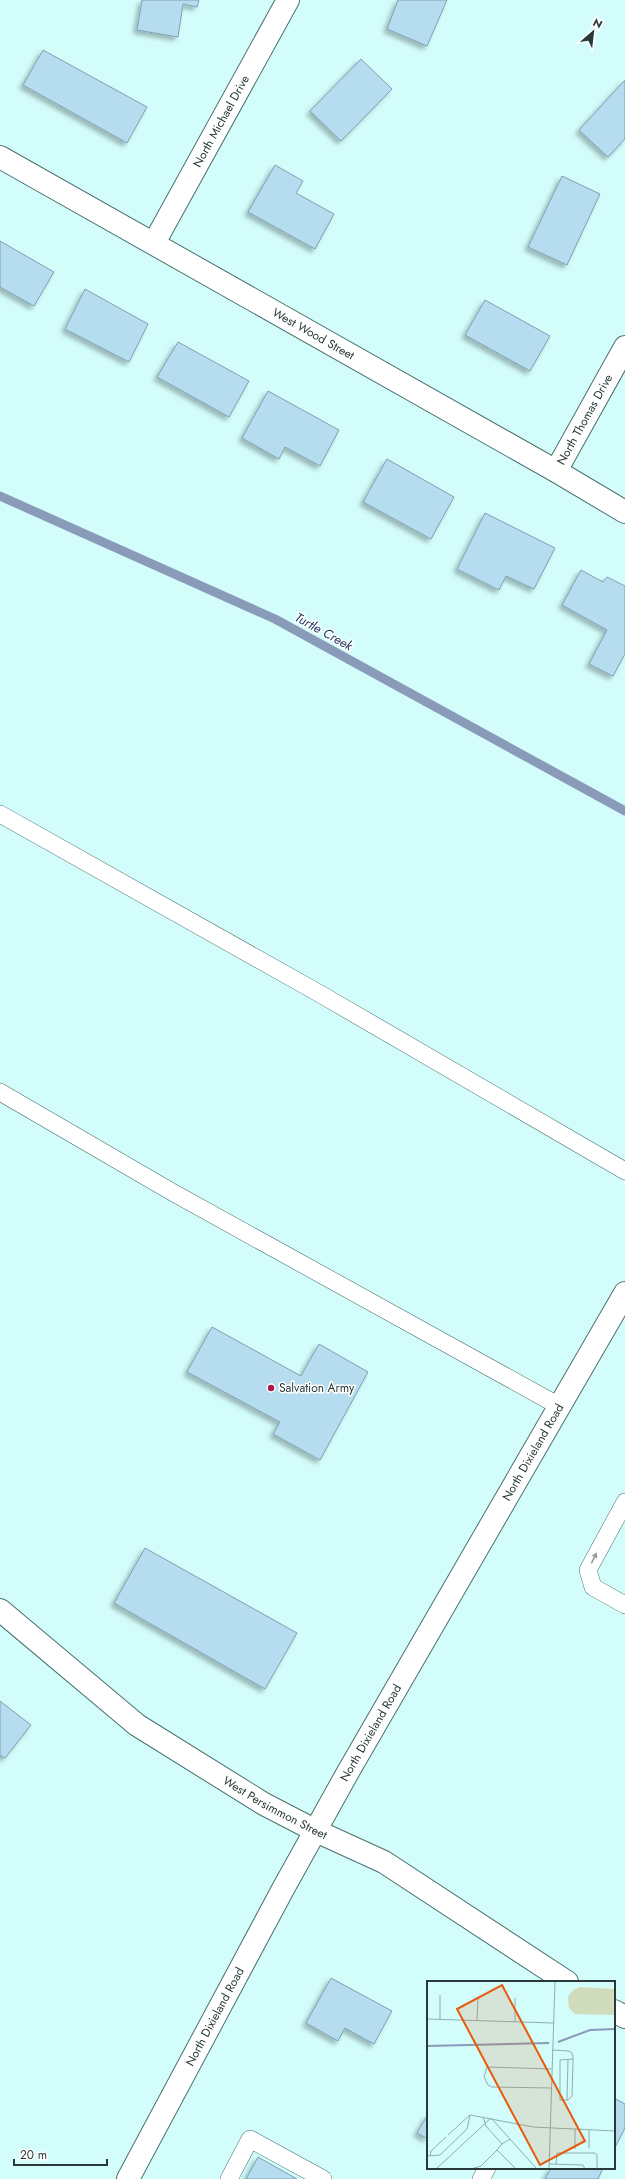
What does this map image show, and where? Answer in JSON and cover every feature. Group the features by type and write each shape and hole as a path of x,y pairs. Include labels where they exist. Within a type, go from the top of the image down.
{"street":[{"name":"North Michael Drive","path":"154,243 288,0"},
{"name":"West Wood Street","path":"0,157 556,471 625,512"},
{"name":"North Thomas Drive","path":"556,471 625,348"},
{"name":"North Dixieland Road","path":"128,2179 283,1889 625,1293"},
{"name":"West Persimmon Street","path":"0,1610 137,1725 264,1804 316,1831 384,1862 565,1981"},
{"path":"615,2012 625,2017"}],"lane":[{"path":"0,814 322,994 625,1171"},
{"path":"0,1092 158,1184 559,1406"},
{"path":"625,1502 588,1570 593,1587 625,1605"},
{"path":"228,2179 250,2139 323,2179"},
{"path":"481,2179 486,2169"}],"building":[{"path":"142,0 199,0 197,7 183,4 178,37 137,30"},
{"path":"398,0 447,0 427,46 387,29"},
{"path":"43,50 147,107 127,143 23,85"},
{"path":"361,59 392,89 341,141 310,111"},
{"path":"625,80 625,139 608,157 579,130"},
{"path":"275,165 303,181 296,193 334,214 315,249 248,212"},
{"path":"562,176 600,194 567,265 528,247"},
{"path":"0,241 54,272 34,306 0,287"},
{"path":"85,289 148,324 129,362 65,329"},
{"path":"485,300 550,336 530,371 465,335"},
{"path":"178,342 249,381 229,417 157,377"},
{"path":"268,391 339,430 320,466 285,447 279,459 242,438"},
{"path":"387,459 454,497 431,539 363,502"},
{"path":"485,513 555,548 534,589 506,576 499,590 457,569"},
{"path":"581,570 603,582 607,577 625,586 625,654 613,676 589,664 607,630 562,605"},
{"path":"212,1327 301,1376 319,1344 368,1372 320,1460 273,1434 280,1422 187,1372"},
{"path":"145,1548 297,1633 265,1689 114,1603"},
{"path":"0,1701 31,1725 5,1758 0,1755"},
{"path":"331,1978 392,2011 374,2044 345,2028 338,2041 306,2023"},
{"path":"615,2099 625,2104 625,2128 615,2147"},
{"path":"427,2116 427,2138 417,2133"},
{"path":"258,2157 297,2179 246,2179"},
{"path":"550,2169 603,2169 598,2179 545,2179"}],"waterway":[{"name":"Turtle Creek","path":"0,496 275,619 625,811"}],"place":[{"name":"Salvation Army","path":"271,1388"}]}
